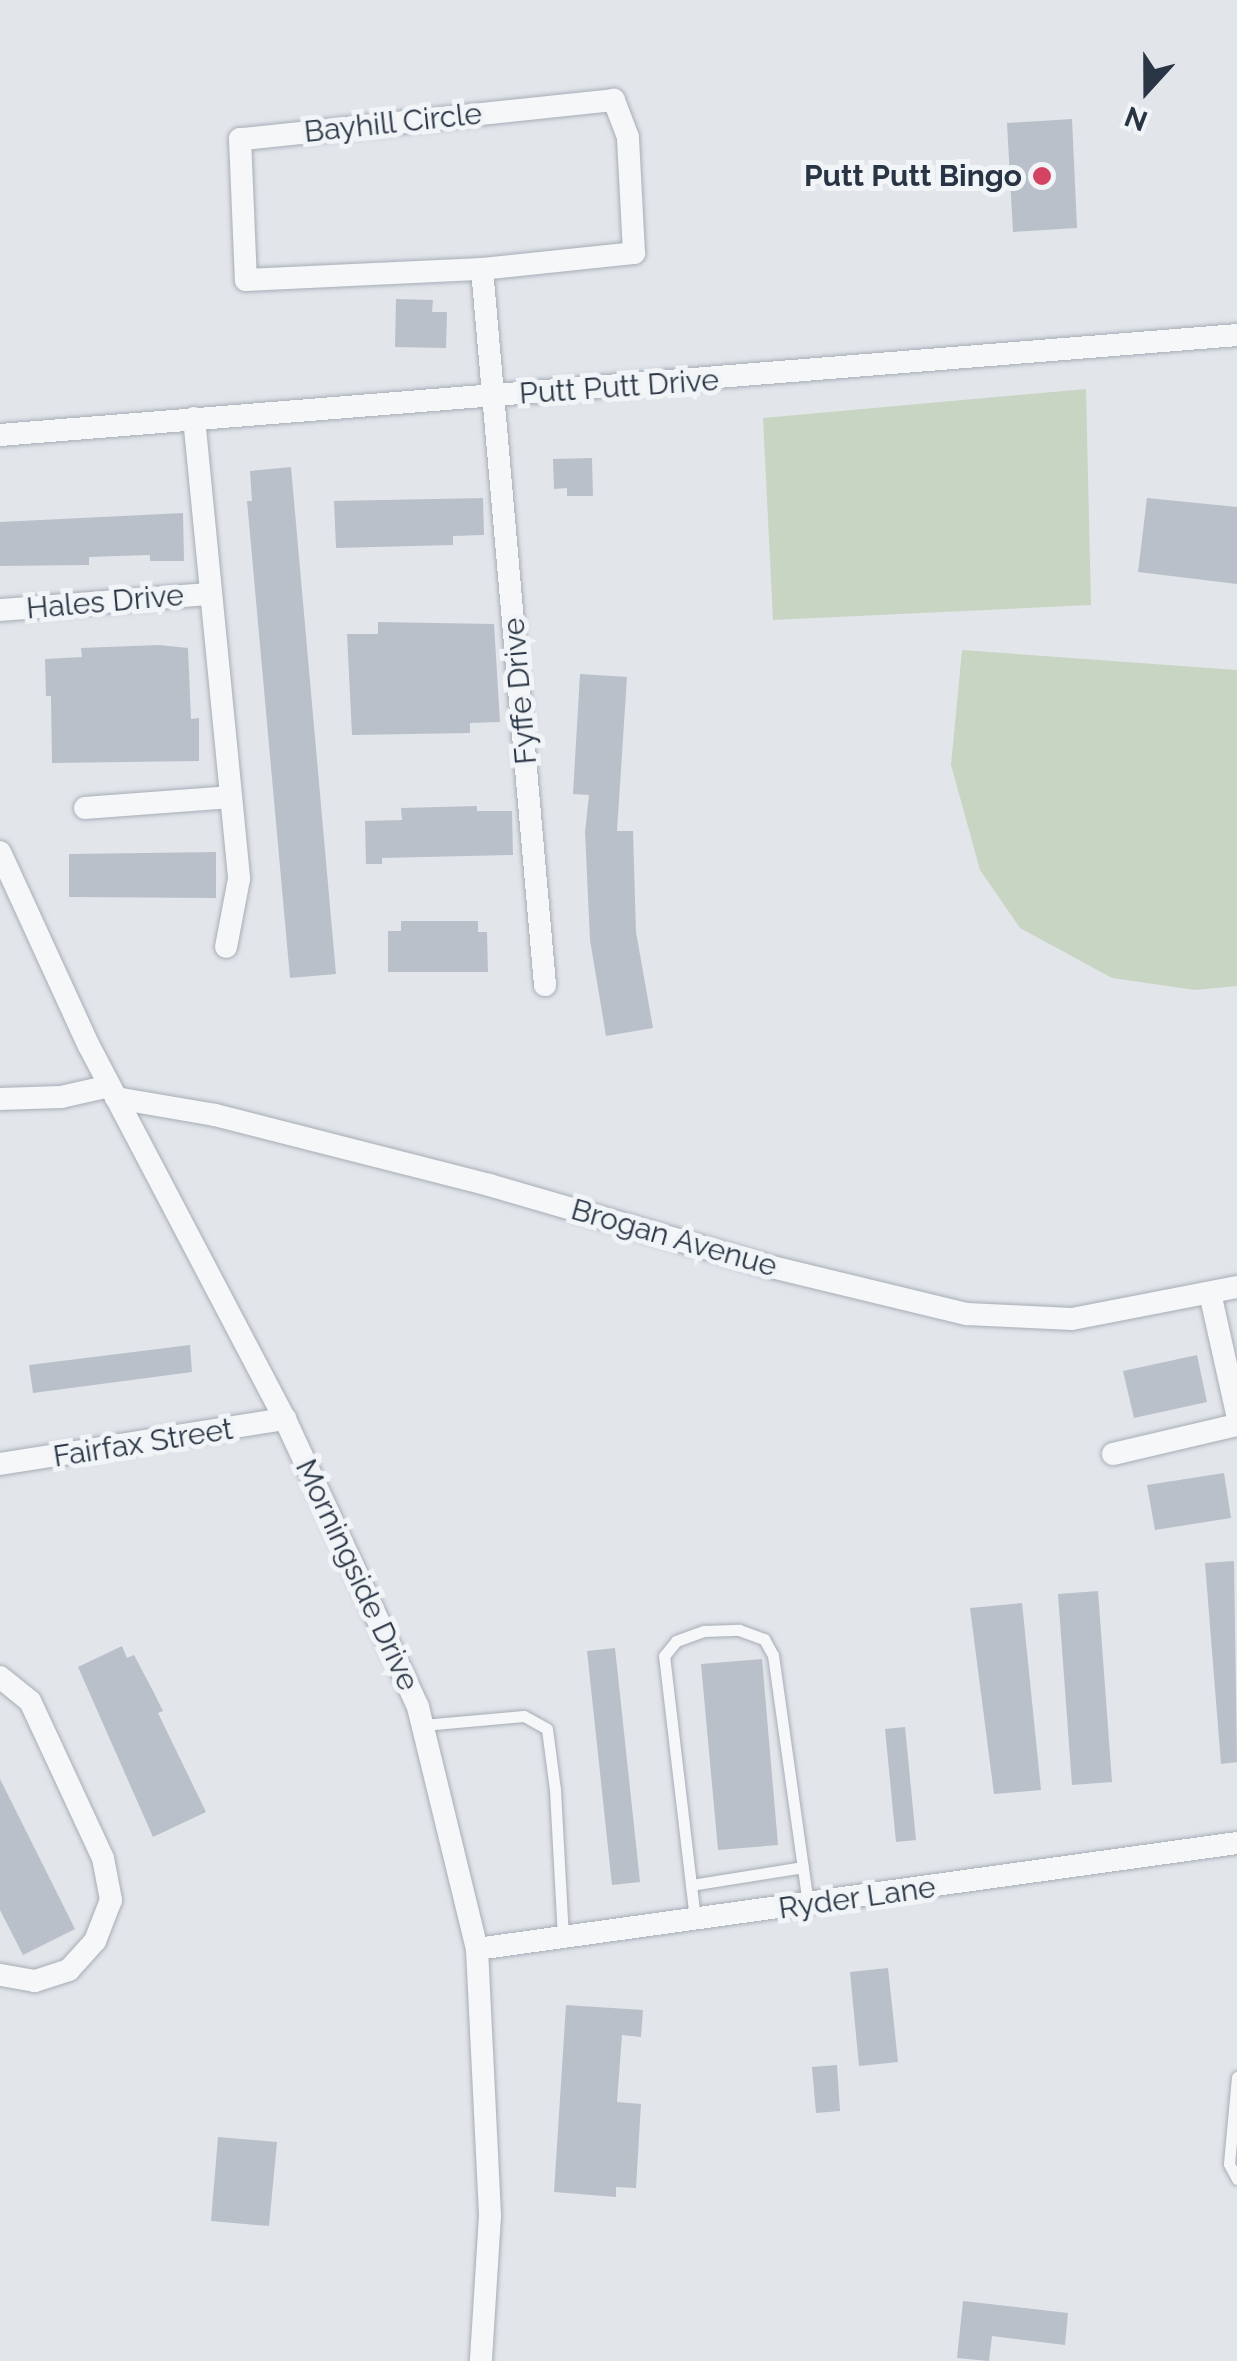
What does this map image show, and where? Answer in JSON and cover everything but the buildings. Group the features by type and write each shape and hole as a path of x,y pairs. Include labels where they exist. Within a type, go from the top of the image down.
{"street":[{"name":"Bayhill Circle","path":"614,100 628,137 634,253 482,270 246,280 240,139 614,100"},
{"path":"482,270 492,397"},
{"name":"Putt Putt Drive","path":"0,435 1237,335"},
{"name":"Fyffe Drive","path":"492,397 545,985"},
{"name":"Hales Drive","path":"194,418 239,879 226,947"},
{"name":"Hales Drive","path":"0,610 210,594"},
{"path":"85,808 231,798"},
{"name":"Morningside Drive","path":"0,852 113,1092 285,1419 363,1583 422,1725 477,1950 490,2216 480,2361"},
{"name":"Brogan Avenue","path":"0,1099 113,1092 489,1185 772,1267 967,1314 1072,1319 1237,1286"},
{"path":"1210,1292 1237,1414"},
{"name":"Fairfax Street","path":"0,1464 285,1419"},
{"path":"1114,1454 1237,1425"},
{"path":"0,1677 30,1701 103,1858 111,1900 94,1942 69,1970 36,1981 0,1974"},
{"name":"Ryder Lane","path":"477,1950 1237,1842"}],"lane":[{"path":"695,1920 664,1656 676,1640 704,1631 739,1630 764,1639 773,1655 808,1905"},
{"path":"422,1725 524,1716 547,1729 556,1790 562,1938"},
{"path":"691,1884 804,1867"},
{"path":"1237,2077 1229,2164 1237,2179"}],"green space":[{"path":"1086,389 1091,605 773,620 763,418"},
{"path":"962,650 1237,670 1237,986 1195,990 1112,978 1020,928 980,870 951,765"}],"place":[{"name":"Putt Putt Bingo","path":"1042,176"}]}
